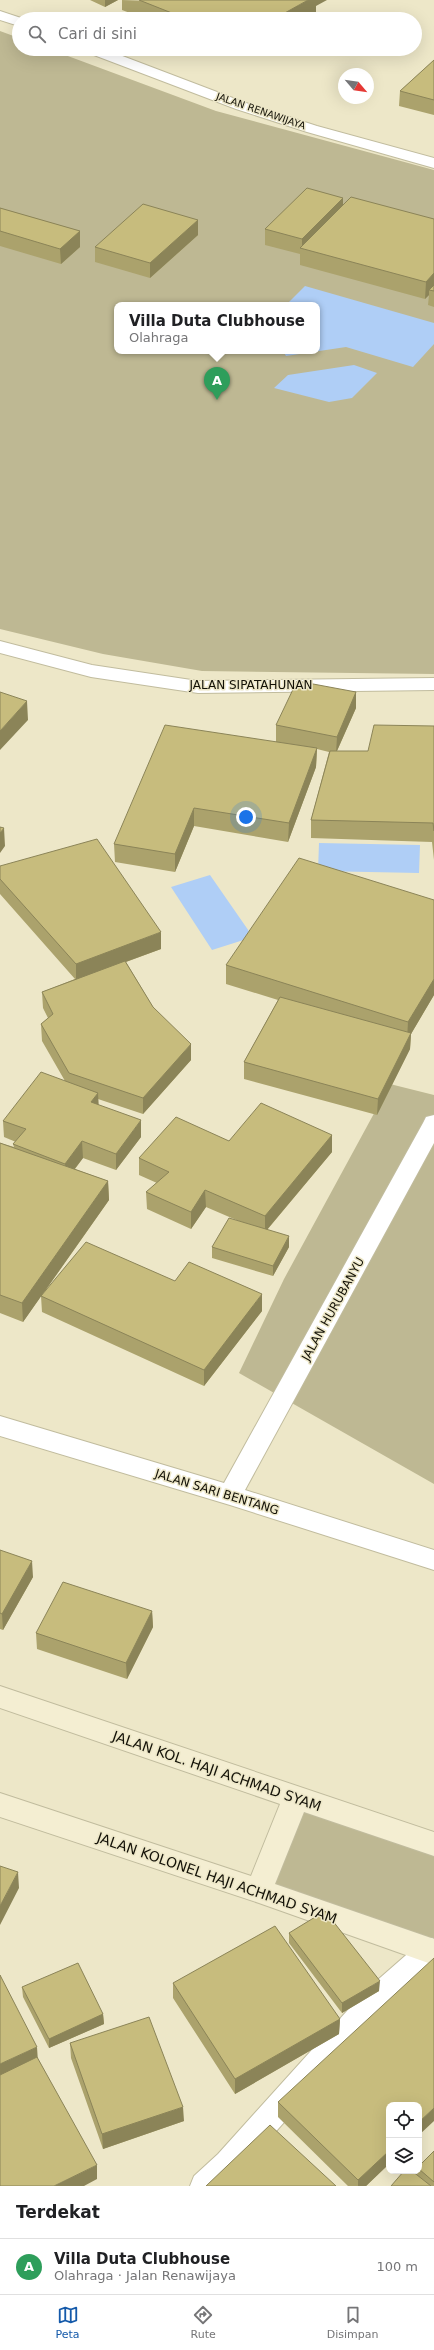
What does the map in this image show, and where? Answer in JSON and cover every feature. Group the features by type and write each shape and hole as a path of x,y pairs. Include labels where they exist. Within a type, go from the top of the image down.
{"main road":[{"name":"JALAN KOL. HAJI ACHMAD SYAM","path":"0,1697 434,1844"},
{"path":"259,1891 296,1798"},
{"name":"JALAN KOLONEL HAJI ACHMAD SYAM","path":"0,1805 259,1891 433,1952"}],"street":[{"path":"0,15 12,19"},
{"name":"JALAN RENAWIJAYA","path":"110,56 284,120 434,163"},
{"name":"JALAN SIPATAHUNAN","path":"0,647 91,670 198,687 434,684"},
{"name":"JALAN HURUBANYU","path":"230,1495 434,1123"},
{"name":"JALAN SARI BENTANG","path":"0,1426 230,1495 434,1560"},
{"path":"205,2186 228,2164 375,2000 433,1952"}],"shaded area":[{"path":"0,31 12,35 12,56 68,56 216,111 434,170 434,674 202,671 103,654 0,629"},
{"path":"390,1084 434,1095 434,1484 239,1373 284,1279"},
{"path":"296,1798 434,1845 434,1952 259,1891"}],"water":[{"path":"305,286 434,323 434,344 413,367 346,347 320,351 320,302 289,302"},
{"path":"285,354 299,354 286,356"},
{"path":"354,365 377,373 352,398 329,402 274,388 288,375"},
{"path":"319,843 420,845 419,873 318,871"},
{"path":"210,875 253,937 212,950 171,887"}],"building":[{"path":"139,0 308,0 287,12 169,12"},
{"path":"434,60 434,100 400,91"},
{"path":"307,188 343,198 302,239 265,229"},
{"path":"351,197 434,219 434,273 426,282 300,248"},
{"path":"143,204 198,220 150,263 95,247"},
{"path":"0,208 80,231 60,249 0,231"},
{"path":"434,285 434,291 429,290"},
{"path":"297,681 356,692 337,737 276,725"},
{"path":"0,692 27,701 0,731"},
{"path":"165,725 317,748 289,823 194,808 175,854 114,844"},
{"path":"374,725 434,726 434,831 433,823 311,820 330,751 368,751"},
{"path":"0,827 4,828 0,833"},
{"path":"97,839 161,932 76,964 0,879 0,866"},
{"path":"299,858 434,900 434,979 408,1022 226,965"},
{"path":"125,961 153,1007 191,1044 143,1098 69,1073 41,1024 53,1014 42,992"},
{"path":"280,997 411,1033 378,1099 244,1062"},
{"path":"41,1072 98,1093 91,1102 141,1120 116,1154 82,1141 65,1164 13,1144 26,1129 3,1121"},
{"path":"261,1103 332,1135 265,1216 205,1190 191,1212 146,1192 169,1172 139,1158 176,1117 229,1141"},
{"path":"0,1143 108,1181 22,1303 0,1295"},
{"path":"229,1218 289,1236 273,1266 212,1247"},
{"path":"86,1242 175,1281 189,1262 262,1294 204,1370 41,1296"},
{"path":"0,1550 32,1561 2,1614 0,1613"},
{"path":"63,1582 152,1611 126,1663 36,1633"},
{"path":"0,1866 18,1872 0,1906"},
{"path":"325,1911 380,1981 342,2003 289,1933"},
{"path":"275,1926 340,2019 235,2079 173,1983"},
{"path":"434,1958 434,2108 422,2119 422,2102 386,2102 386,2154 358,2180 278,2102"},
{"path":"78,1963 103,2014 49,2039 22,1987"},
{"path":"0,1975 37,2047 0,2064"},
{"path":"149,2017 183,2107 102,2134 70,2043"},
{"path":"37,2057 97,2165 54,2186 0,2186 0,2075"},
{"path":"270,2125 336,2186 206,2186"},
{"path":"434,2151 434,2182 422,2172 422,2163"},
{"path":"401,2174 416,2174 431,2186 391,2186"}],"place":[{"name":"Villa Duta Clubhouse","path":"217,400"}]}
